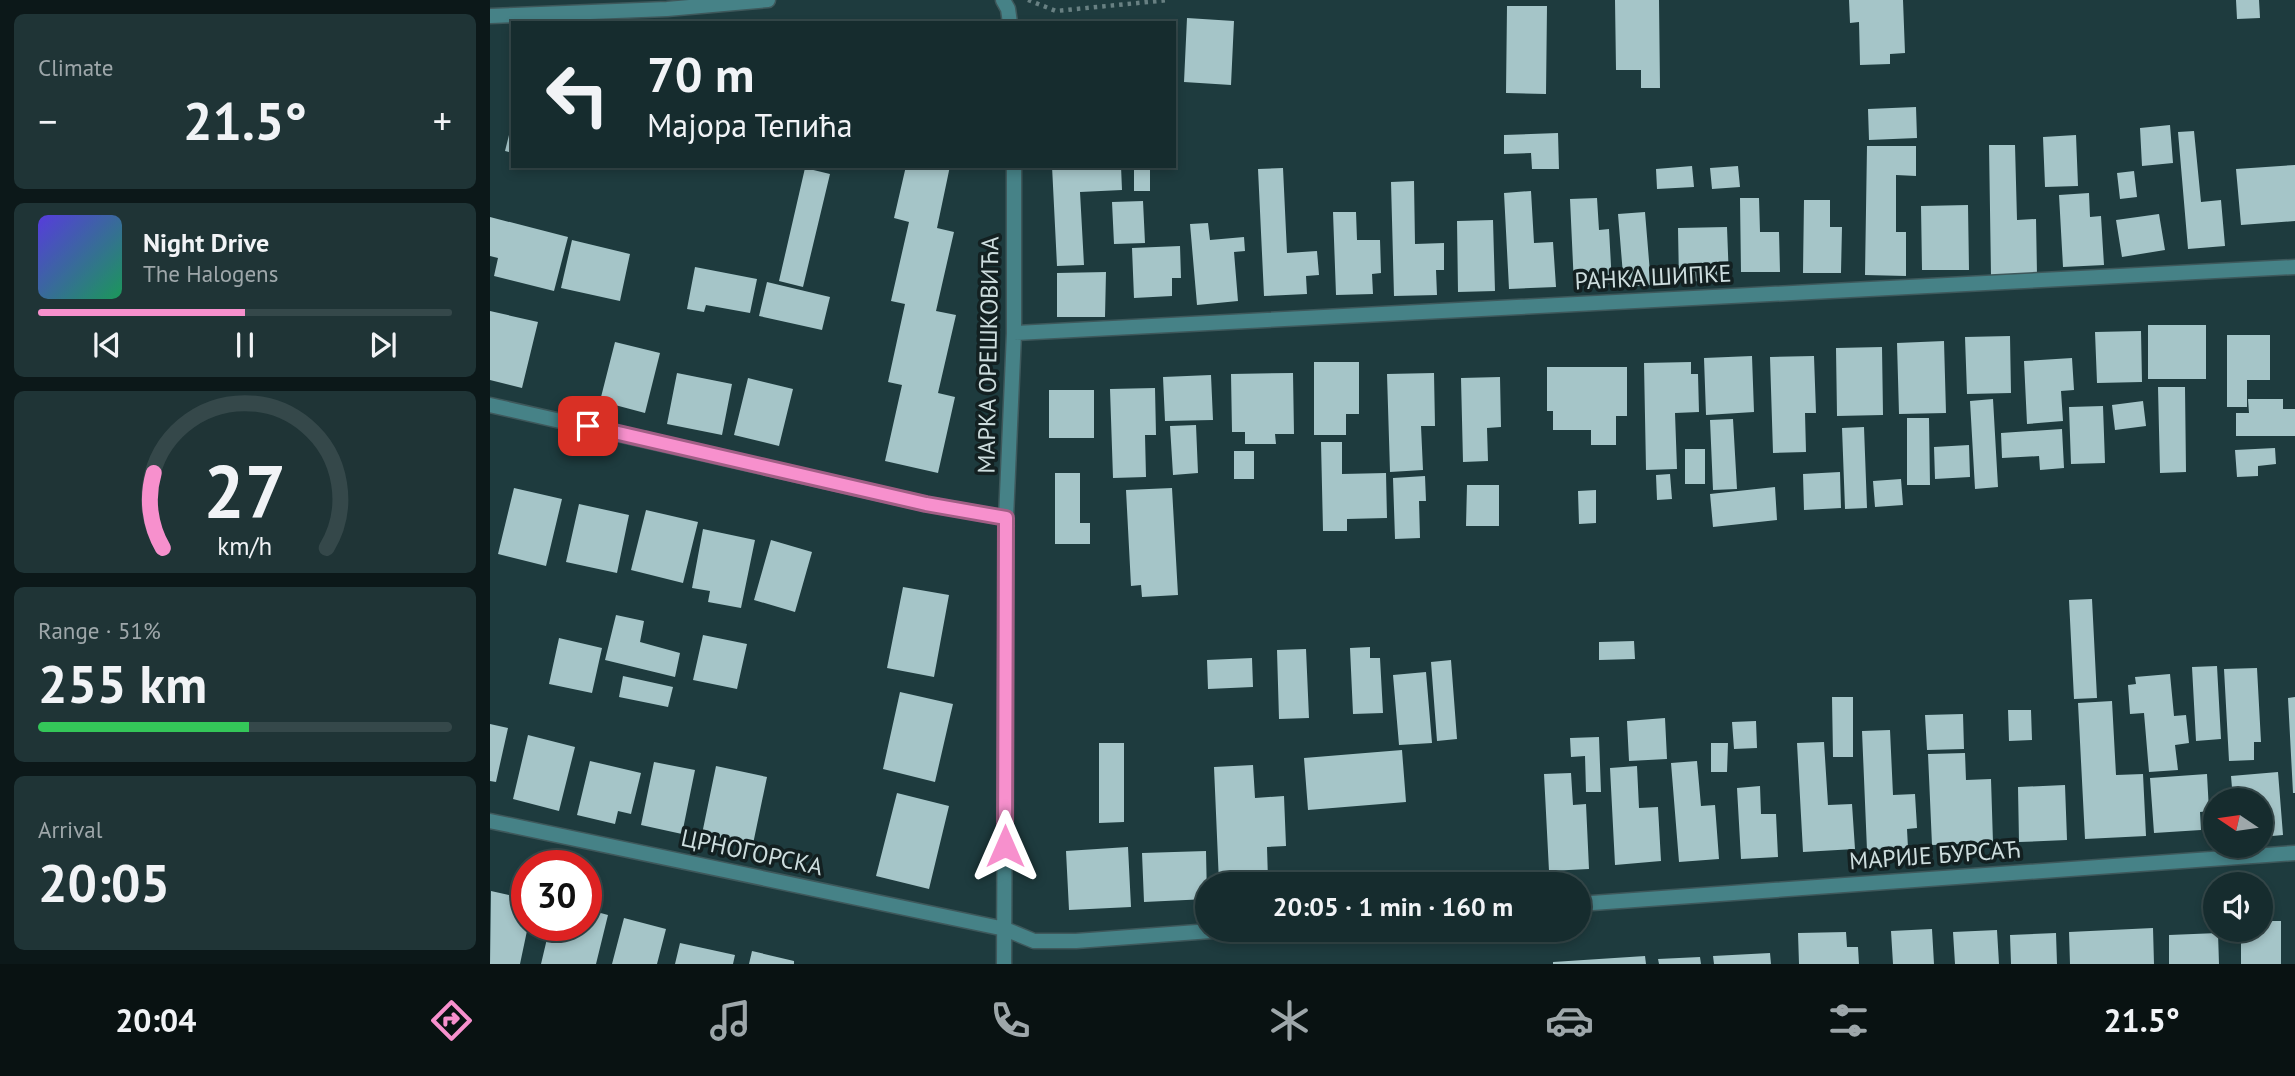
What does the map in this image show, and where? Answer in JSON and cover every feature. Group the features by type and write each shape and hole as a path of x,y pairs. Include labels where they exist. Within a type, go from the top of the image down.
{"street":[{"path":"490,16 667,9 768,0"},
{"path":"1003,0 1010,21"},
{"name":"МАРКА ОРЕШКОВИЋА","path":"1004,964 1006,518 1014,333 1014,168"},
{"name":"РАНКА ШИПКЕ","path":"1014,333 2295,267"},
{"path":"490,405 926,504 1006,518"},
{"name":"ЦРНОГОРСКА","path":"490,821 1005,929"},
{"name":"МАРИЈЕ БУРСАЋ","path":"1591,903 2295,853"},
{"path":"1005,929 1034,941 1076,941 1195,932"}],"path":[{"path":"1027,0 1056,10 1168,0"}],"building":[{"path":"1615,0 1659,0 1660,88 1641,88 1641,70 1616,70"},
{"path":"1849,0 1903,0 1905,53 1890,54 1890,64 1860,65 1859,22 1850,23"},
{"path":"2236,0 2259,0 2260,18 2237,19"},
{"path":"1507,6 1547,6 1546,94 1506,93"},
{"path":"1187,18 1234,21 1231,85 1184,82"},
{"path":"1916,107 1917,138 1869,140 1868,109"},
{"path":"2170,125 2173,163 2142,166 2140,128"},
{"path":"511,127 511,152 505,151"},
{"path":"2194,131 2201,202 2221,200 2225,246 2188,249 2178,132"},
{"path":"1558,133 1559,169 1532,169 1531,153 1504,154 1504,135"},
{"path":"2076,135 2078,186 2045,187 2043,137"},
{"path":"1989,145 2015,145 2017,220 2036,219 2037,275 1991,275"},
{"path":"1867,146 1916,146 1916,176 1896,175 1896,232 1906,232 1906,276 1865,275"},
{"path":"2295,165 2295,221 2241,225 2236,169"},
{"path":"1692,166 1694,187 1657,189 1656,169"},
{"path":"1738,166 1740,187 1712,189 1710,168"},
{"path":"805,168 830,174 803,287 779,281"},
{"path":"906,168 950,168 937,228 954,232 936,311 956,315 938,393 955,397 938,473 885,461 902,385 888,382 905,304 891,301 909,222 894,218"},
{"path":"1052,168 1121,168 1122,190 1080,192 1084,265 1057,266"},
{"path":"1134,168 1150,168 1150,191 1134,191"},
{"path":"1283,168 1287,253 1317,251 1319,275 1306,276 1307,294 1264,296 1258,169"},
{"path":"2134,171 2137,197 2120,199 2117,173"},
{"path":"1414,181 1415,244 1444,243 1444,270 1436,270 1437,295 1394,296 1391,182"},
{"path":"1531,191 1534,243 1553,242 1556,287 1509,289 1504,193"},
{"path":"2089,193 2090,217 2101,216 2104,265 2063,267 2059,195"},
{"path":"1597,198 1599,230 1609,229 1612,284 1574,286 1570,199"},
{"path":"1740,198 1759,198 1760,232 1779,232 1780,272 1741,272"},
{"path":"1804,200 1830,200 1830,227 1842,227 1841,273 1803,273"},
{"path":"1143,201 1145,243 1114,244 1112,202"},
{"path":"1968,205 1969,270 1922,270 1921,206"},
{"path":"1333,212 1356,212 1357,240 1380,240 1381,273 1372,274 1373,294 1336,295"},
{"path":"1645,212 1651,285 1624,287 1618,214"},
{"path":"2159,214 2165,250 2122,257 2116,220"},
{"path":"490,217 568,237 554,291 494,276 498,258 490,256"},
{"path":"1493,220 1495,291 1458,292 1457,221"},
{"path":"1208,223 1210,240 1244,237 1245,251 1234,252 1238,301 1197,305 1190,224"},
{"path":"1727,227 1729,280 1679,282 1678,228"},
{"path":"572,240 630,254 620,301 561,288"},
{"path":"1180,246 1181,278 1172,278 1172,296 1134,298 1132,248"},
{"path":"695,267 757,279 750,313 706,305 704,312 687,309"},
{"path":"1106,272 1105,317 1057,317 1057,273"},
{"path":"767,282 830,297 822,330 759,316"},
{"path":"490,311 538,322 522,388 490,380"},
{"path":"2148,325 2206,325 2206,379 2148,379"},
{"path":"2141,331 2142,382 2097,383 2095,332"},
{"path":"2227,335 2270,335 2270,380 2247,380 2247,407 2227,407"},
{"path":"2010,336 2011,393 1967,394 1965,337"},
{"path":"1944,341 1946,413 1899,414 1897,343"},
{"path":"615,342 660,353 645,413 600,401"},
{"path":"1882,347 1883,415 1837,416 1836,348"},
{"path":"1752,356 1754,412 1706,415 1704,358"},
{"path":"1814,356 1816,413 1805,413 1806,452 1773,453 1770,357"},
{"path":"2072,358 2074,390 2061,391 2063,421 2027,424 2024,361"},
{"path":"1314,362 1359,362 1359,414 1346,414 1346,435 1314,435"},
{"path":"1691,362 1691,374 1698,374 1699,412 1675,413 1677,469 1646,470 1644,363"},
{"path":"1547,367 1627,367 1627,416 1616,416 1616,445 1591,445 1591,430 1553,430 1553,411 1547,411"},
{"path":"677,373 732,384 722,435 667,424"},
{"path":"1293,373 1294,434 1275,434 1276,444 1245,444 1245,432 1232,432 1231,374"},
{"path":"1434,373 1435,426 1421,426 1423,470 1390,472 1387,374"},
{"path":"1211,375 1213,420 1165,421 1163,377"},
{"path":"1500,377 1501,427 1487,428 1488,461 1463,462 1461,378"},
{"path":"748,378 793,389 779,446 734,435"},
{"path":"2158,387 2185,387 2186,472 2160,473"},
{"path":"1155,388 1156,435 1145,435 1146,477 1113,478 1110,389"},
{"path":"1049,390 1094,390 1094,438 1049,438"},
{"path":"1993,399 1998,487 1975,489 1970,401"},
{"path":"2248,399 2283,399 2283,409 2295,409 2295,436 2236,436 2236,413 2249,413"},
{"path":"2143,401 2146,426 2115,430 2112,405"},
{"path":"2103,406 2105,463 2071,464 2069,407"},
{"path":"1907,418 1929,418 1930,485 1907,485"},
{"path":"1733,419 1737,489 1713,490 1710,420"},
{"path":"1196,425 1198,473 1173,475 1170,426"},
{"path":"1864,427 1867,508 1845,509 1842,428"},
{"path":"2062,429 2064,468 2040,470 2039,456 2002,458 2001,433"},
{"path":"1321,442 1342,442 1342,474 1386,473 1387,518 1347,519 1347,531 1323,531"},
{"path":"1969,445 1970,477 1935,479 1934,447"},
{"path":"2275,448 2276,464 2258,466 2258,476 2237,477 2235,450"},
{"path":"1685,449 1705,449 1705,484 1685,484"},
{"path":"1234,451 1254,451 1254,479 1234,479"},
{"path":"1840,472 1841,508 1804,510 1803,474"},
{"path":"1055,473 1080,473 1080,523 1090,523 1090,544 1055,544"},
{"path":"1670,474 1672,499 1657,500 1656,475"},
{"path":"1425,476 1426,501 1419,501 1420,538 1395,539 1393,478"},
{"path":"1901,479 1903,505 1875,507 1873,481"},
{"path":"1467,485 1499,485 1499,526 1466,526"},
{"path":"1775,487 1777,520 1713,527 1710,494"},
{"path":"514,488 562,499 546,566 498,554"},
{"path":"1172,488 1178,595 1142,597 1141,585 1131,586 1126,490"},
{"path":"1596,490 1596,523 1579,524 1578,491"},
{"path":"579,504 629,515 617,573 566,562"},
{"path":"646,510 698,522 683,583 631,570"},
{"path":"703,529 755,540 741,608 708,602 710,591 692,588"},
{"path":"771,540 812,552 795,612 754,600"},
{"path":"903,587 949,595 934,677 887,668"},
{"path":"2092,599 2097,698 2074,699 2069,600"},
{"path":"616,615 644,621 640,642 680,653 675,677 605,660"},
{"path":"703,635 747,644 737,689 693,680"},
{"path":"559,638 602,648 592,693 549,684"},
{"path":"1634,641 1635,659 1599,660 1599,642"},
{"path":"1370,647 1370,658 1380,658 1383,713 1353,714 1350,648"},
{"path":"1306,649 1309,718 1279,719 1277,650"},
{"path":"1252,658 1253,687 1208,689 1207,660"},
{"path":"1451,660 1457,739 1437,741 1431,662"},
{"path":"2217,666 2221,739 2196,741 2192,667"},
{"path":"2257,668 2261,742 2254,742 2254,760 2229,761 2224,669"},
{"path":"1426,672 1432,743 1399,745 1393,675"},
{"path":"2170,674 2174,716 2186,715 2189,743 2175,745 2178,770 2149,772 2144,713 2130,714 2128,685 2136,684 2135,677"},
{"path":"623,676 673,687 668,707 619,697"},
{"path":"900,692 953,704 935,782 883,769"},
{"path":"1832,697 1853,697 1853,757 1833,757"},
{"path":"2295,697 2295,793 2293,793 2288,698"},
{"path":"2112,701 2116,775 2143,774 2146,836 2085,839 2078,703"},
{"path":"2008,710 2031,710 2032,740 2009,741"},
{"path":"1963,714 1964,749 1927,750 1925,715"},
{"path":"1665,718 1667,759 1629,761 1627,721"},
{"path":"1756,721 1757,748 1734,749 1732,722"},
{"path":"490,724 508,728 496,782 490,781"},
{"path":"1890,730 1893,795 1915,794 1917,828 1907,829 1908,848 1867,850 1862,731"},
{"path":"528,735 575,747 559,811 513,799"},
{"path":"1599,737 1601,792 1586,792 1585,756 1571,757 1570,738"},
{"path":"1824,742 1828,805 1852,804 1855,849 1803,852 1797,743"},
{"path":"1099,743 1124,743 1124,822 1099,823"},
{"path":"1711,743 1728,743 1727,772 1711,772"},
{"path":"1402,750 1406,802 1308,810 1304,758"},
{"path":"1965,753 1966,780 1991,779 1993,843 1932,845 1928,754"},
{"path":"590,761 641,773 631,814 618,811 615,824 577,815"},
{"path":"1697,761 1701,806 1715,805 1719,859 1679,862 1671,763"},
{"path":"654,762 695,770 682,834 641,825"},
{"path":"1253,765 1255,798 1284,796 1286,846 1267,847 1268,872 1219,872 1214,767"},
{"path":"716,766 767,777 753,844 702,834"},
{"path":"1637,766 1639,808 1658,807 1661,861 1615,865 1610,768"},
{"path":"2278,772 2283,835 2273,836 2273,788 2232,788 2231,776"},
{"path":"1571,773 1573,805 1586,804 1589,869 1549,871 1544,774"},
{"path":"2207,774 2208,788 2203,788 2203,812 2200,812 2201,830 2154,833 2150,778"},
{"path":"2065,785 2067,840 2019,842 2018,787"},
{"path":"1760,786 1761,814 1776,814 1778,857 1741,859 1737,788"},
{"path":"897,793 949,806 929,889 876,876"},
{"path":"1128,847 1131,907 1069,910 1066,851"},
{"path":"1206,851 1206,872 1195,872 1195,900 1144,902 1142,853"},
{"path":"491,891 511,895 511,941 525,941 520,964 490,964"},
{"path":"602,913 608,915 602,940"},
{"path":"624,918 666,929 657,964 612,964"},
{"path":"2273,921 2281,921 2281,964 2241,964 2241,942 2273,942"},
{"path":"2153,928 2154,964 2070,964 2069,932"},
{"path":"1932,929 1934,964 1893,964 1891,931"},
{"path":"1997,930 1999,964 1955,964 1953,932"},
{"path":"1846,932 1847,947 1858,947 1859,964 1799,964 1798,933"},
{"path":"2056,933 2057,964 2011,964 2010,935"},
{"path":"2203,934 2203,942 2218,942 2219,964 2169,964 2169,935"},
{"path":"546,941 602,941 596,964 541,964"},
{"path":"680,943 735,955 733,964 675,964"},
{"path":"752,951 794,961 794,964 749,964"},
{"path":"1770,953 1771,964 1714,964 1713,956"},
{"path":"1645,956 1646,964 1553,964 1553,962"},
{"path":"1700,957 1701,964 1659,964 1658,959"}],"route":[{"path":"588,426 926,504 1006,518 1005,846"}]}
